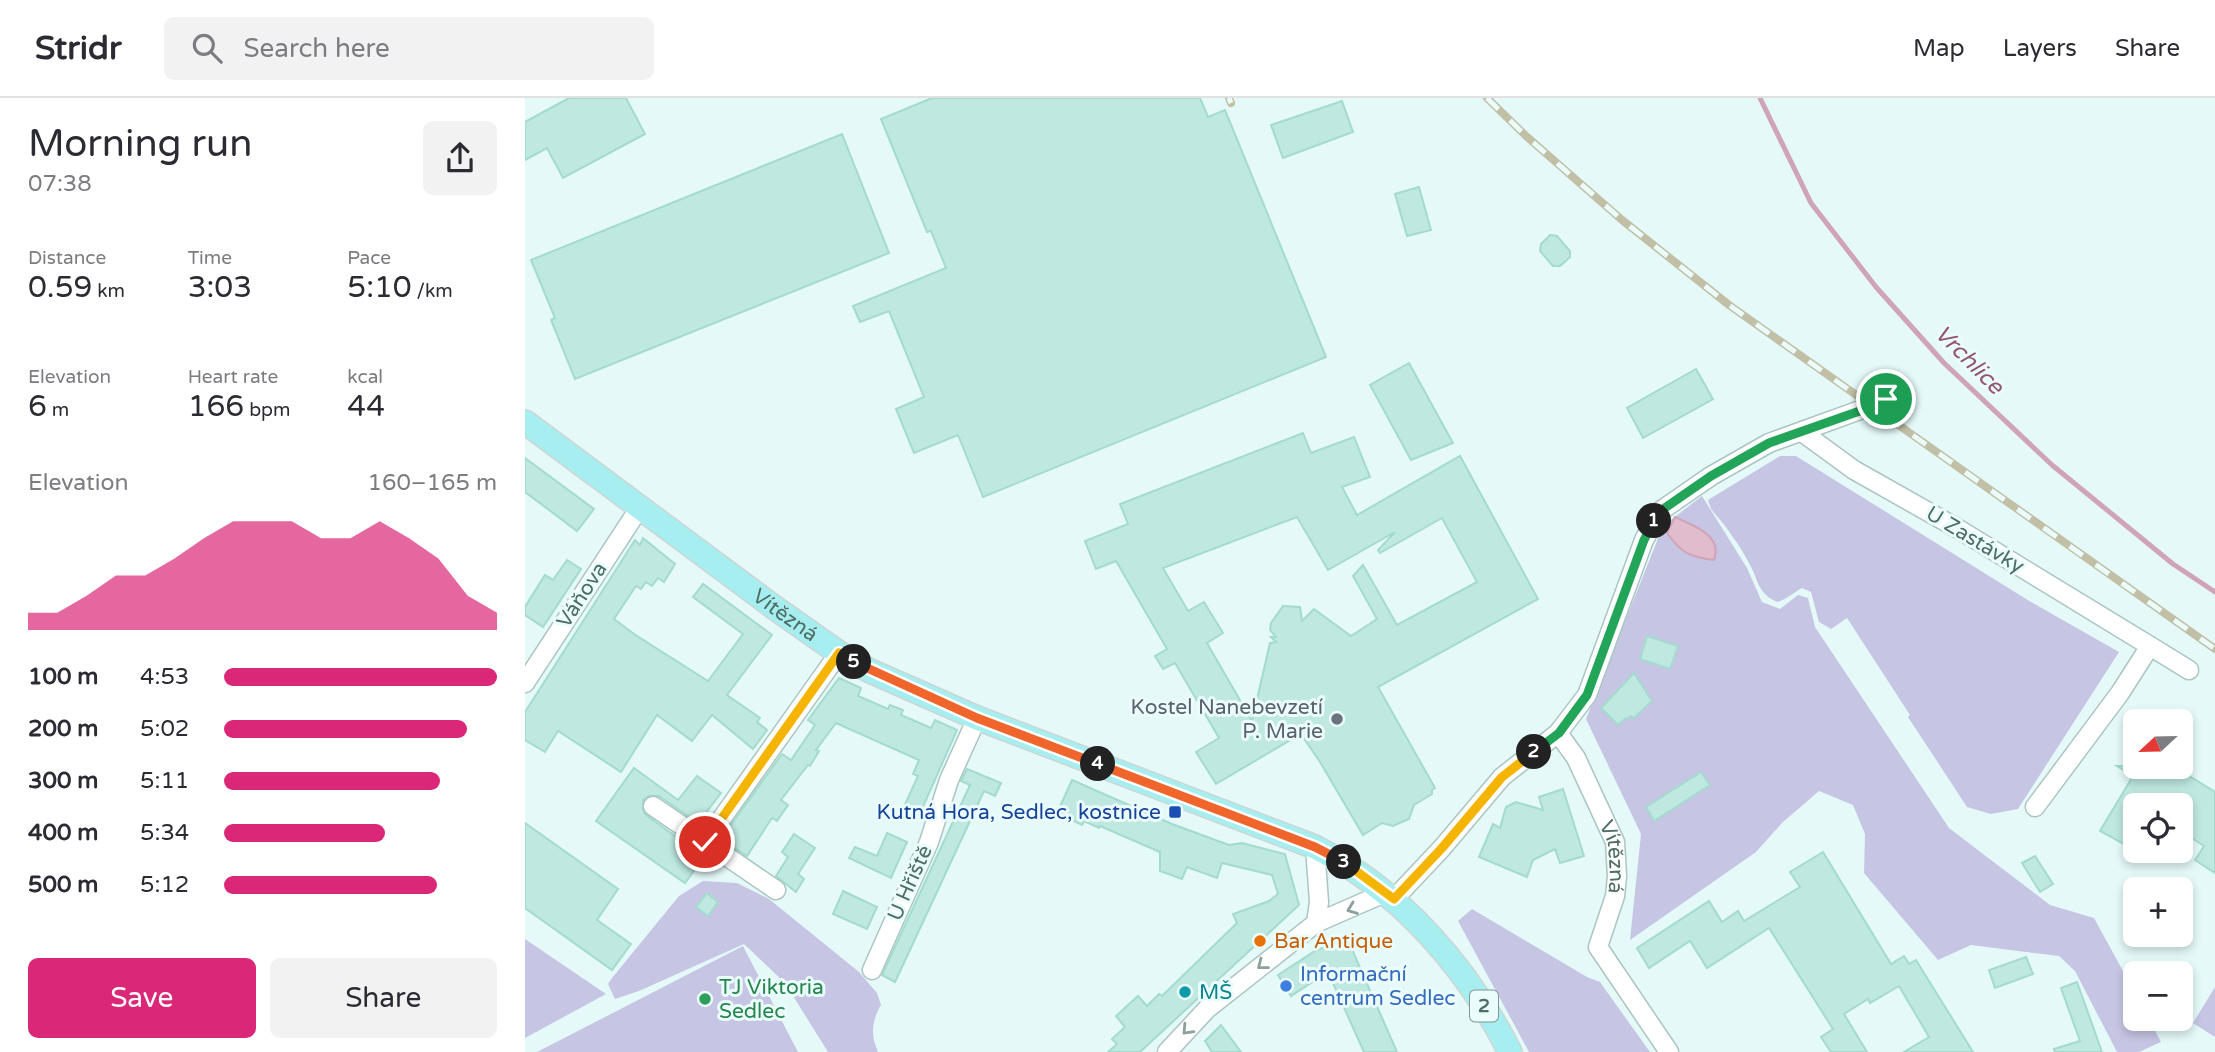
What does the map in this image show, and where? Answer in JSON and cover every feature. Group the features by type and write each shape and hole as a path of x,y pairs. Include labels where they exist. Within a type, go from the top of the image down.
{"main road":[{"name":"Vítězná","path":"525,422 839,653 879,675 977,718 1315,847 1352,867 1390,896 1427,933 1492,1018 1510,1052"}],"street":[{"path":"1167,1052 1207,1009 1316,923 1390,896 1442,848 1502,777 1559,733 1587,695 1644,540 1659,512 1711,476 1769,443 1886,399 1893,400"},
{"name":"U Zastávky","path":"1803,432 1854,470 1955,527 2189,670"},
{"name":"Váňova","path":"525,683 640,507"},
{"path":"2035,807 2120,693 2150,646"},
{"path":"705,842 839,653"},
{"name":"U Hřiště","path":"872,970 929,842 949,780 977,718"},
{"name":"Vítězná","path":"1559,733 1576,758 1615,842 1615,896 1598,947 1669,1052"},
{"path":"653,806 776,890"},
{"path":"1315,847 1319,902 1316,923"}],"shaded area":[{"path":"1780,456 1796,456 2031,602 2119,652 2018,809 1991,814 1967,807 1847,618 1831,629 1819,622 1811,592 1802,588 1777,602 1762,590 1745,556 1711,509 1708,500"},
{"path":"1702,496 1747,568 1762,602 1780,609 1798,595 1808,598 1815,627 1949,828 2050,905 2094,918 2123,971 2123,1031 2155,1031 2161,1042 2139,1052 2117,1052 2075,971 2059,956 1971,945 1938,960 1864,873 1865,834 1853,805 1819,791 1783,822 1756,852 1630,940 1641,834 1586,719 1663,526"},
{"path":"1675,517 1705,532 1711,538 1716,551 1714,560 1692,555 1677,545 1667,533"},
{"path":"703,881 737,883 769,899 859,972 877,993 881,1005 873,1028 878,1052 828,1052 785,983 744,944 615,999 608,984 612,978 679,896"},
{"path":"1472,909 1600,982 1650,1052 1529,1052 1458,921"},
{"path":"525,939 606,994 525,1038"},
{"name":"TJ Viktoria Sedlec","path":"743,946 798,1052 537,1052"},
{"path":"2215,987 2215,1037 2193,1023"}],"building":[{"path":"569,98 626,98 645,134 563,178 547,148 525,160 525,122"},
{"path":"932,98 1200,98 1208,117 1225,110 1326,357 983,497 958,435 914,453 896,409 924,397 889,311 860,322 853,306 946,268 931,231 927,232 881,119"},
{"path":"1342,101 1353,132 1283,158 1271,125"},
{"path":"842,134 889,253 575,379 551,320 555,318 531,260"},
{"path":"1419,187 1431,230 1407,236 1395,194"},
{"path":"1550,235 1557,236 1570,251 1570,257 1560,266 1553,266 1540,251 1541,244"},
{"path":"1409,363 1453,443 1411,460 1370,385"},
{"path":"1696,369 1713,399 1643,438 1627,408"},
{"path":"1303,433 1311,453 1354,437 1370,477 1342,487 1357,515 1460,456 1538,599 1378,687 1435,788 1432,794 1414,805 1409,819 1393,826 1382,823 1363,835 1296,727 1292,739 1216,784 1196,752 1219,738 1175,663 1163,669 1155,656 1167,649 1116,561 1096,569 1085,541 1128,524 1120,504","holes":["1297,517 1328,570 1395,532 1378,550 1380,553 1442,518 1477,582 1397,625 1363,565 1353,576 1377,619 1351,636 1314,609 1302,621 1300,607 1283,606 1271,623 1270,630 1276,637 1271,637 1276,642 1270,643 1252,721 1207,643 1223,633 1204,602 1188,611 1163,568"]},
{"path":"525,458 594,509 577,531 525,492"},
{"path":"643,538 675,564 664,582 658,578 652,586 646,582 641,589 636,586 614,619 708,681 743,634 693,597 703,584 772,635 727,695 760,718 757,722 767,730 753,749 712,715 692,741 657,715 621,772 558,731 545,752 525,740 525,712 635,540 640,545"},
{"path":"567,560 581,569 543,627 525,615 525,607 545,575 553,580"},
{"path":"1647,636 1678,646 1670,669 1640,659"},
{"path":"1634,673 1652,701 1634,718 1626,718 1618,725 1601,708"},
{"path":"839,678 861,688 858,696 888,709 890,705 903,710 901,715 931,728 935,720 957,730 918,818 902,811 918,776 913,774 919,760 836,723 816,750 819,751 810,766 808,765 781,800 788,805 777,821 772,818 747,856 721,839 782,754 791,760 815,725 808,720"},
{"path":"634,768 678,800 697,776 721,793 698,823 659,796 649,796 643,800 646,815 704,857 685,883 596,821"},
{"path":"967,769 1001,783 995,796 984,791 895,982 882,975 970,785 961,781"},
{"path":"1701,772 1710,785 1654,821 1646,807"},
{"path":"2193,778 2215,792 2215,873 2195,860 2204,846 2193,839 2193,793 2123,793 2123,844 2100,831 2131,779"},
{"path":"1072,780 1172,824 1229,845 1242,843 1285,854 1299,905 1140,1052 1108,1052 1117,1044 1112,1039 1125,1027 1116,1016 1138,996 1147,1006 1159,994 1162,996 1237,923 1233,914 1269,901 1278,894 1272,875 1222,863 1217,878 1187,867 1182,879 1160,871 1160,852 1100,826 1099,828 1084,821 1082,825 1057,813"},
{"path":"1563,789 1584,856 1560,863 1555,849 1533,860 1527,877 1479,857 1493,824 1500,828 1506,807 1516,802 1543,810 1539,797"},
{"path":"525,823 618,889 597,920 631,944 612,970 525,908"},
{"path":"887,833 907,842 891,878 849,858 855,847 877,856"},
{"path":"794,834 815,848 798,874 804,879 796,892 776,876 788,857 782,852"},
{"path":"1823,852 1891,964 1904,956 1909,964 1916,960 1973,1052 1904,1052 1929,1037 1899,986 1870,1003 1868,999 1844,1014 1867,1052 1831,1052 1821,1037 1833,1029 1769,928 1707,968 1690,941 1649,968 1637,948 1709,901 1722,922 1738,911 1744,921 1800,887 1790,872"},
{"path":"2035,856 2053,884 2040,892 2022,863"},
{"path":"843,891 877,907 867,929 833,914"},
{"path":"707,893 718,902 708,916 696,907"},
{"path":"1347,938 1397,1052 1364,1052 1328,972 1291,996 1278,975 1315,951"},
{"path":"2026,957 2033,974 1995,988 1989,970"},
{"path":"2077,982 2102,1052 2055,1052 2054,1049 2080,1041 2061,988"},
{"path":"1221,1025 1241,1052 1212,1052 1205,1041"}],"waterway":[{"name":"Vrchlice","path":"1760,98 1811,203 1876,287 1944,363 2052,465 2173,564 2215,592"}],"railway":[{"path":"1229,98 1231,103"},
{"path":"1487,98 1622,220 1729,305 2215,649"}],"place":[{"name":"Kostel Nanebevzetí P. Marie","path":"1337,719"},
{"name":"Kutná Hora, Sedlec, kostnice","path":"1175,812"},
{"name":"Bar Antique","path":"1260,941"},
{"name":"Informační centrum Sedlec","path":"1286,986"},
{"name":"MŠ","path":"1185,992"},
{"name":"TJ Viktoria Sedlec","path":"705,999"}],"route":[{"path":"705,842 839,653 868,670 977,718 1315,847 1366,876 1394,899 1442,848 1502,777 1559,733 1587,695 1644,540 1659,512 1711,476 1769,443 1871,407 1886,399"}]}
